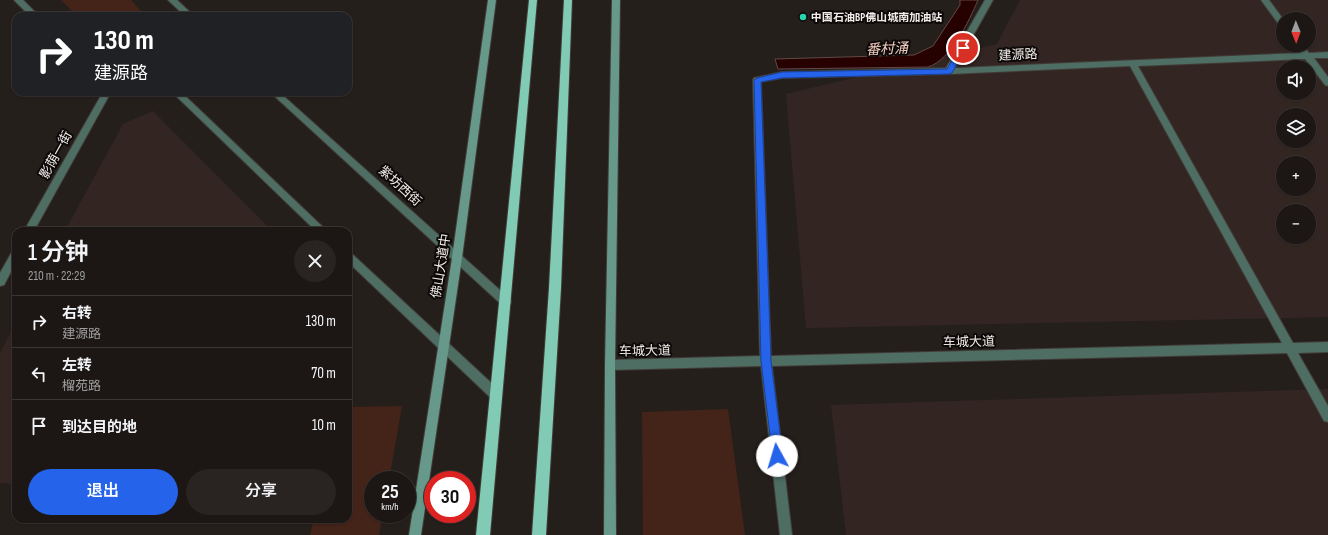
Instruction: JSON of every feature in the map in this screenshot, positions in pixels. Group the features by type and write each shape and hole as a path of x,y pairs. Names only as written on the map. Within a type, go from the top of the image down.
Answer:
{"highway":[{"path":"483,535 506,302 533,0"},
{"path":"538,535 555,288 568,0"}],"main road":[{"name":"佛山大道中","path":"415,535 457,258 492,0"},
{"path":"610,535 610,366 616,0"}],"street":[{"path":"18,0 31,12"},
{"path":"172,0 186,12"},
{"path":"949,71 989,0"},
{"path":"1265,0 1276,15"},
{"path":"1305,52 1328,83"},
{"name":"建源路","path":"786,535 766,361 757,80 782,75 949,71 1328,55"},
{"path":"1132,63 1328,417"},
{"name":"影荫一街","path":"31,227 105,96"},
{"path":"180,96 318,227"},
{"name":"紫坊西街","path":"278,96 506,302"},
{"path":"352,260 496,395"},
{"path":"0,282 12,261"},
{"name":"车城大道","path":"610,366 1328,347"}],"shaded area":[{"path":"61,0 131,0 142,12 73,12"},
{"path":"960,0 978,0 970,18 952,48 944,57 928,67 778,69 775,59 914,55 933,46 960,5"},
{"path":"1020,0 1328,0 1328,317 806,328 786,94 997,44"},
{"path":"153,111 268,227 67,227 123,124"},
{"path":"12,330 12,484 0,483 0,353"},
{"path":"1328,389 1328,535 846,535 831,405"},
{"path":"402,406 391,471 364,471 364,523 381,523 379,535 310,535 313,523 352,523 352,407"},
{"path":"728,409 745,535 643,535 642,412"}],"place":[{"name":"中国石油BP佛山城南加油站","path":"803,17"}],"route":[{"path":"777,456 766,361 757,80 782,75 949,71 963,48"}],"water label":[{"name":"番村涌","path":"887,49"}]}
